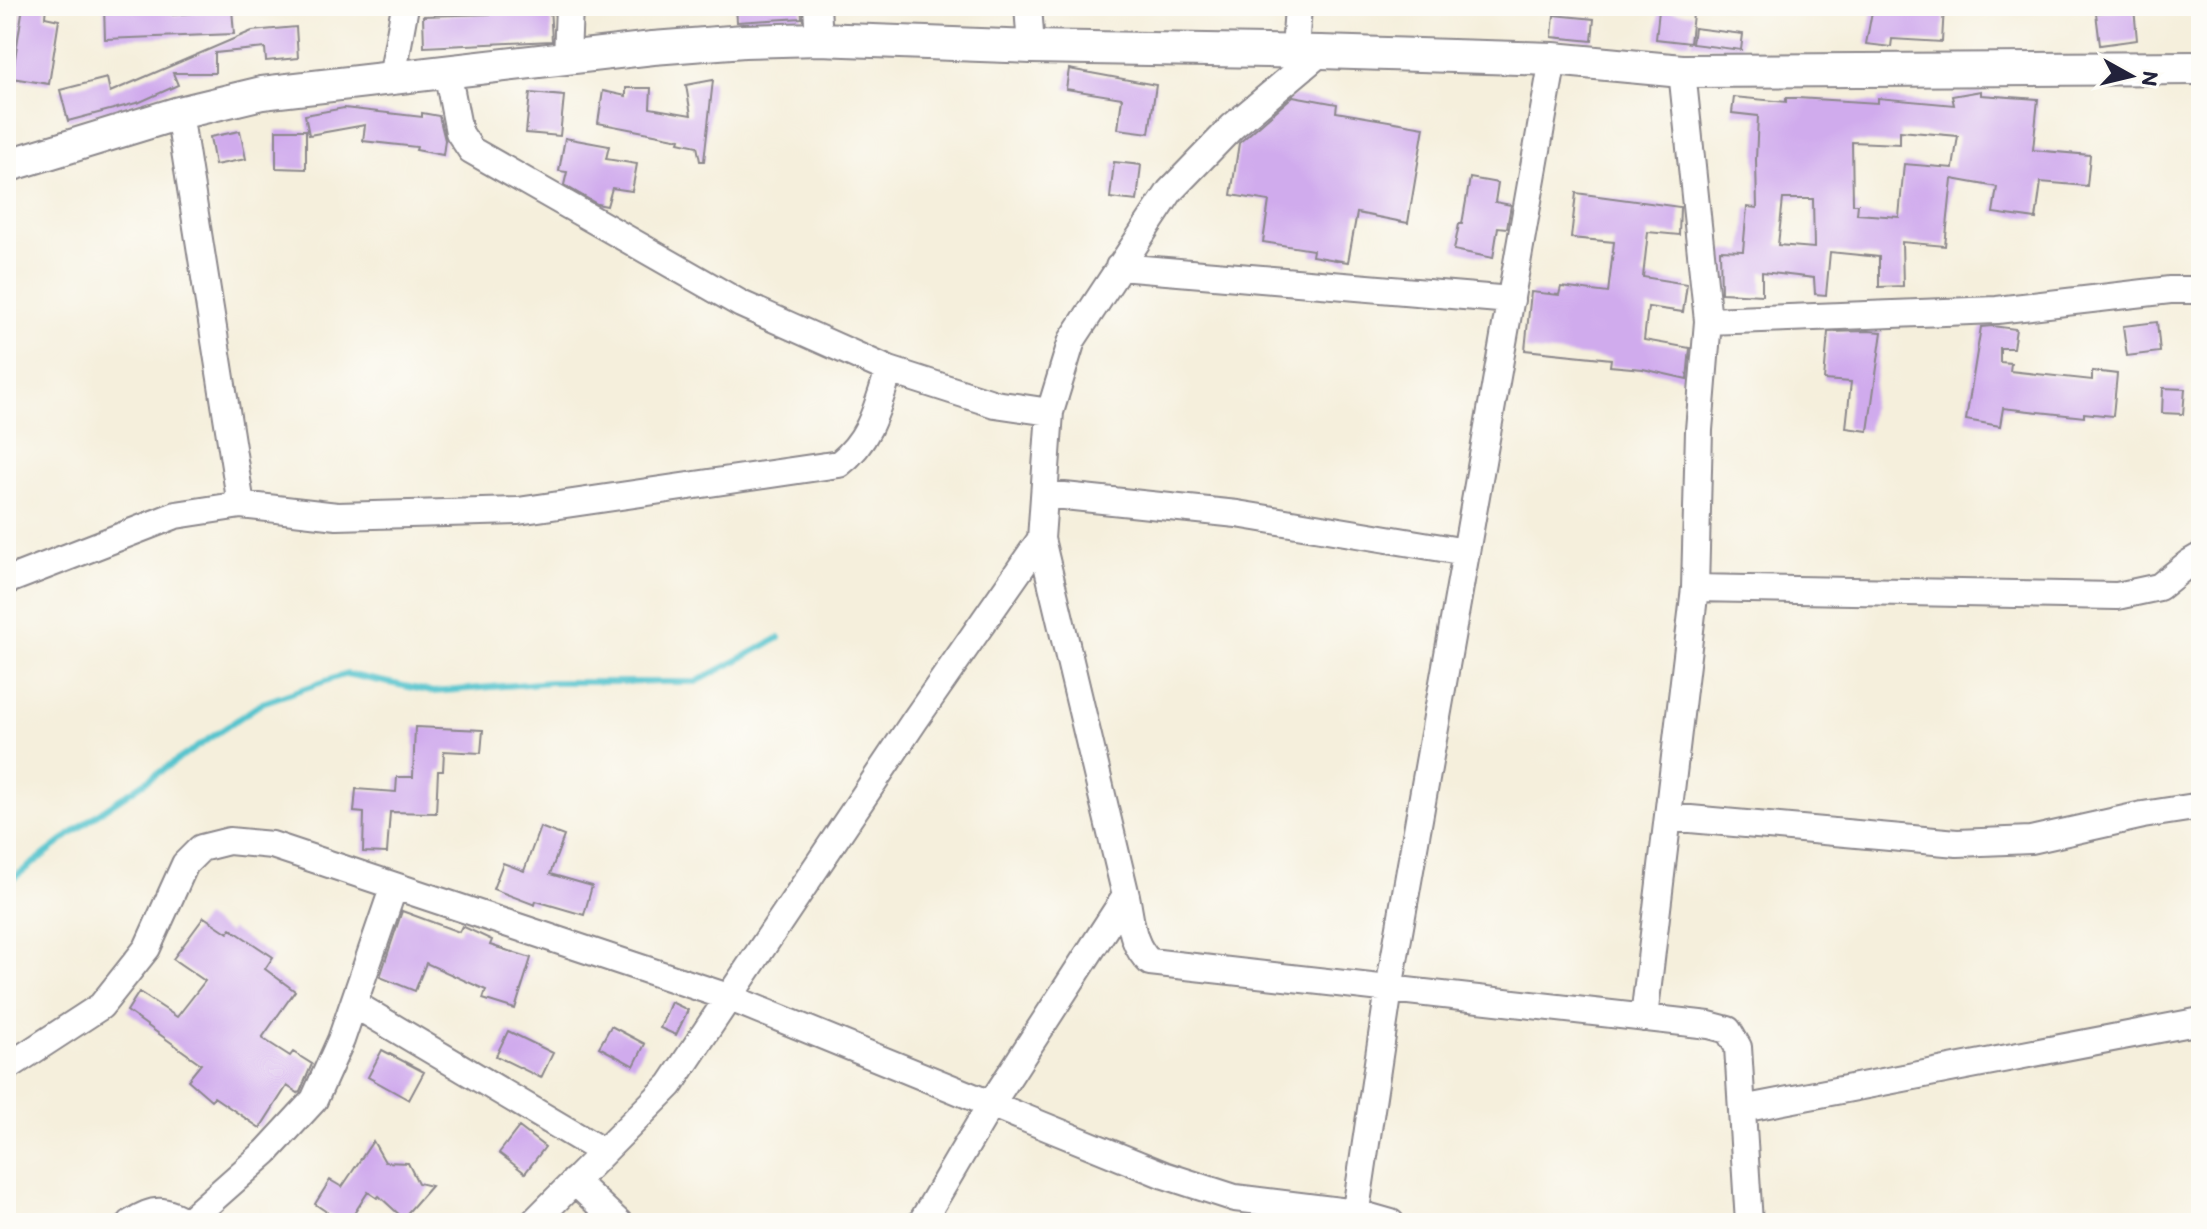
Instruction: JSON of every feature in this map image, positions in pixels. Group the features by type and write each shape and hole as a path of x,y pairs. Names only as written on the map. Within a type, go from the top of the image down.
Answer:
{"street":[{"path":"392,78 405,6"},
{"path":"567,58 569,6"},
{"path":"817,6 819,39"},
{"path":"1028,6 1031,47"},
{"path":"1298,6 1308,51"},
{"path":"6,166 179,113 262,93 668,47 819,39 1553,59 1682,71 2201,68"},
{"path":"1308,51 1170,191 1072,340 1050,412 1041,539 1135,941 1140,953 1150,962 1728,1030 1738,1047 1749,1223"},
{"path":"1355,1218 1389,989 1553,59"},
{"path":"447,71 459,132 471,150 741,304 889,370 995,404 1050,412"},
{"path":"1644,1018 1695,588 1699,430 1708,321 1682,71"},
{"path":"179,113 241,505"},
{"path":"1119,267 1511,300"},
{"path":"1708,321 1997,310 2170,290 2201,290"},
{"path":"6,581 176,515 241,505 337,516 518,511 839,464 857,450 872,423 889,370"},
{"path":"1045,494 1237,514 1466,552"},
{"path":"533,1223 670,1085 1041,539"},
{"path":"1695,588 2117,596 2159,587 2201,556"},
{"path":"1668,817 1957,843 2031,840 2143,815 2201,806"},
{"path":"6,1068 101,1006 147,948 185,864 201,848 229,841 272,845 728,997 1164,1175 1235,1198 1391,1223"},
{"path":"131,1223 156,1210 174,1214 187,1223 266,1152 314,1100 341,1040 394,886"},
{"path":"921,1223 991,1104 1126,896"},
{"path":"354,1004 603,1152"},
{"path":"1742,1109 2201,1021"},
{"path":"574,1181 619,1223"}],"building":[{"path":"23,6 46,6 45,17 59,20 49,84 12,78"},
{"path":"104,6 173,6 173,15 232,9 234,34 105,39"},
{"path":"490,6 550,6 552,41 424,47 423,16 490,14"},
{"path":"736,6 801,6 802,18 737,22"},
{"path":"1873,6 1944,6 1942,42 1892,39 1891,47 1866,44"},
{"path":"2134,8 2137,40 2100,45 2096,13"},
{"path":"1659,10 1693,14 1690,43 1656,39"},
{"path":"1554,15 1594,19 1592,41 1552,37"},
{"path":"296,27 298,58 266,61 265,48 215,53 215,73 173,73 178,85 140,102 68,121 60,90 107,78 110,92 252,31"},
{"path":"1694,28 1743,34 1741,50 1692,44"},
{"path":"1069,69 1156,85 1149,133 1118,129 1122,98 1066,89"},
{"path":"713,80 704,161 700,161 697,146 679,142 680,139 598,123 603,91 626,96 626,88 651,88 650,108 691,115 686,85"},
{"path":"1981,91 1981,95 2038,99 2033,150 2090,155 2087,186 2041,182 2036,219 1993,213 1997,187 1952,179 1945,246 1902,242 1903,286 1879,287 1879,257 1830,252 1826,295 1815,294 1814,278 1762,272 1762,295 1721,293 1720,250 1743,251 1747,207 1757,208 1758,116 1732,113 1734,97 1786,102 1786,98 1797,98 1878,103 1878,98 1954,105 1952,96","holes":["1900,131 1958,136 1953,168 1904,164 1899,217 1857,214 1858,204 1853,204 1852,142 1900,144","1783,199 1813,199 1814,248 1778,245"]},
{"path":"530,93 564,96 560,136 526,133"},
{"path":"1293,96 1337,104 1336,112 1424,127 1408,223 1357,213 1348,262 1312,256 1313,250 1263,242 1269,201 1231,195 1239,143"},
{"path":"344,108 422,117 422,113 439,116 445,140 443,155 416,150 417,147 363,141 365,125 309,135 305,115"},
{"path":"276,130 306,130 306,169 276,168"},
{"path":"240,131 246,159 215,165 210,137"},
{"path":"565,138 609,146 606,159 637,164 632,191 612,188 607,206 597,204 564,185 567,172 559,171"},
{"path":"1114,162 1141,165 1137,201 1110,198"},
{"path":"1470,178 1498,183 1495,202 1511,205 1507,228 1498,227 1493,258 1454,250"},
{"path":"1576,193 1680,207 1679,235 1648,232 1643,277 1687,284 1683,312 1648,307 1644,340 1690,348 1687,379 1643,369 1610,366 1611,359 1525,350 1531,292 1559,295 1561,287 1608,293 1614,242 1571,238"},
{"path":"2157,322 2160,352 2127,356 2123,326"},
{"path":"1981,327 2016,329 2013,348 2000,348 2000,362 2011,363 2010,371 2092,380 2092,371 2117,374 2113,416 2084,413 2084,417 2003,408 2000,426 1966,420"},
{"path":"1828,332 1882,332 1868,431 1846,428 1851,382 1824,380"},
{"path":"2163,388 2185,389 2183,414 2162,413"},
{"path":"415,727 483,730 481,753 444,751 443,771 438,771 436,813 390,812 387,853 363,852 364,813 354,812 356,789 396,792 397,777 413,777"},
{"path":"540,827 564,836 550,874 592,886 584,915 536,901 535,905 493,889 503,863 524,871"},
{"path":"402,911 459,932 462,926 492,940 490,945 531,958 515,1009 483,999 486,990 426,963 415,991 380,977"},
{"path":"204,917 228,933 231,929 273,957 265,969 295,991 262,1038 290,1056 293,1052 312,1064 300,1092 287,1086 260,1128 214,1097 211,1100 188,1080 201,1064 127,1011 139,992 177,1017 205,981 173,959"},
{"path":"671,1002 688,1010 676,1035 660,1028"},
{"path":"611,1026 645,1044 634,1066 599,1047"},
{"path":"508,1031 553,1053 541,1078 496,1056"},
{"path":"382,1050 424,1072 409,1100 368,1077"},
{"path":"519,1127 545,1147 525,1173 499,1153"},
{"path":"373,1141 385,1162 408,1163 418,1183 431,1186 403,1218 379,1196 377,1198 368,1192 348,1223 343,1223 315,1204 330,1180 342,1187"}],"waterway":[{"path":"6,884 96,815 262,703 346,674 433,692 551,682 696,682 779,638"}]}
